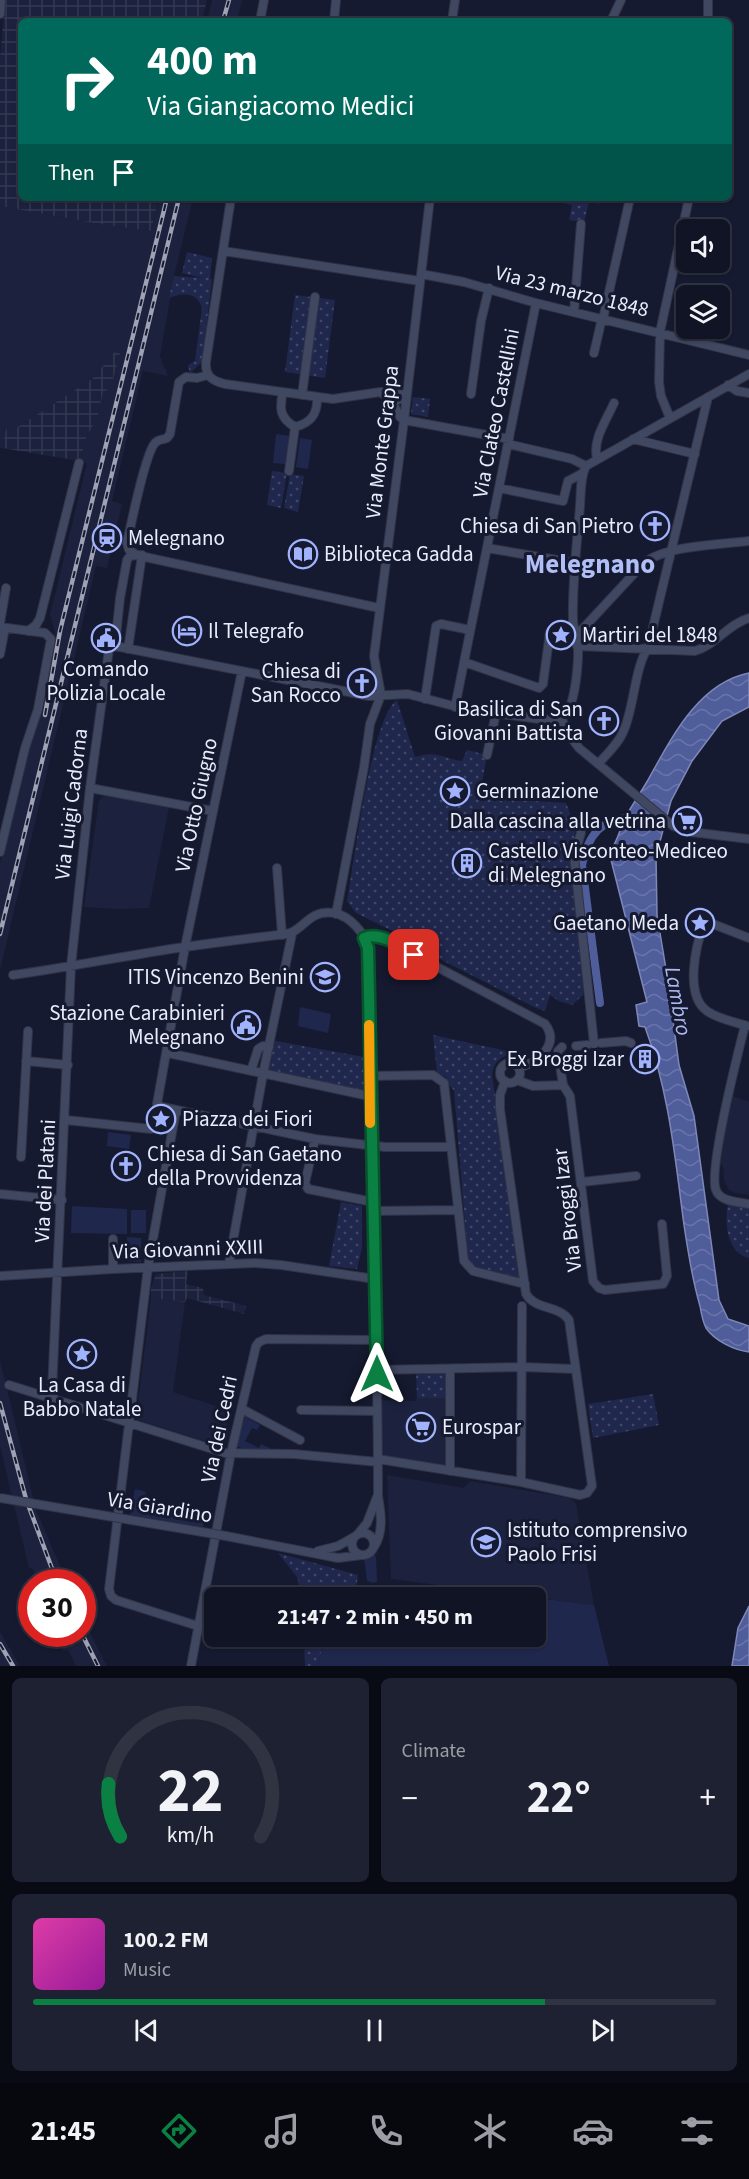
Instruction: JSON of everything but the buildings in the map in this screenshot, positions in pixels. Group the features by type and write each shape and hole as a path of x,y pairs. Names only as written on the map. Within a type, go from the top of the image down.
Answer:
{"street":[{"path":"0,14 1,0"},
{"path":"261,18 264,0"},
{"path":"334,18 336,0"},
{"path":"452,18 455,0"},
{"path":"612,18 621,0"},
{"path":"708,0 708,18"},
{"path":"208,375 206,362 231,201"},
{"name":"Via Monte Grappa","path":"381,695 374,659 379,608 430,201"},
{"path":"594,353 629,201"},
{"path":"670,418 659,382 660,332 688,201"},
{"path":"574,312 581,224"},
{"name":"Via 23 marzo 1848","path":"223,251 489,288 536,303 749,355"},
{"path":"471,394 481,321 489,288"},
{"path":"302,395 315,297"},
{"name":"Via Clateo Castellini","path":"455,706 536,303"},
{"path":"499,488 563,501 568,481 597,458 749,374"},
{"path":"379,608 133,553 127,546 139,490 153,446 158,440 168,438 170,434 182,378 208,375 223,384 339,399 380,392 406,395"},
{"path":"729,385 737,391 749,393"},
{"path":"282,392 280,406 283,417 295,428"},
{"path":"380,392 396,401 406,395"},
{"path":"295,428 304,425 312,418 316,412 317,397"},
{"path":"598,764 624,730 648,648 708,397"},
{"path":"391,399 400,417 404,420 508,442 572,459 584,469"},
{"path":"597,458 598,438 614,403"},
{"path":"289,471 295,428"},
{"path":"633,439 695,453"},
{"path":"32,631 40,618 79,463"},
{"path":"113,647 366,695 408,694 455,706 496,713 550,720 561,717 571,702 578,646 573,620 575,563 584,469"},
{"path":"577,635 644,563 656,555 749,541"},
{"path":"487,548 575,563"},
{"name":"Via Luigi Cadorna","path":"71,966 90,788 109,651 113,647 128,559 133,554 142,555"},
{"path":"128,649 142,555"},
{"path":"0,654 6,588"},
{"path":"578,646 698,650 709,645 736,623 749,618"},
{"path":"425,699 436,626 441,624 470,630"},
{"path":"0,852 40,697 51,641 48,635 2,626"},
{"path":"464,662 539,688 543,684 550,632"},
{"name":"Via Otto Giugno","path":"176,1110 157,1104 168,1053 185,947 242,671"},
{"path":"336,914 370,724 381,695"},
{"path":"487,755 496,713"},
{"path":"561,717 570,738 673,826 690,832 749,839"},
{"path":"90,788 213,811"},
{"path":"580,828 581,833 574,855 594,1044"},
{"path":"277,868 282,935"},
{"path":"13,975 185,947 292,934 310,918 319,914 336,914 352,923 366,941 380,1533 374,1547 362,1555 356,1553 352,1547 355,1536 367,1522 378,1496"},
{"path":"749,938 713,924 704,923 694,963 698,999 708,1012 747,1026 716,1156 714,1179 718,1194 728,1200 749,1204"},
{"path":"229,1263 263,1074 292,934"},
{"path":"366,941 371,935 386,940 543,1022 550,1033 549,1047 536,1060 519,1068"},
{"name":"Via dei Platani","path":"54,1398 52,1391 66,1120 71,966"},
{"path":"21,1157 28,1031"},
{"path":"576,1046 626,1041 631,1043"},
{"path":"251,1071 256,1051 261,1047 269,1047"},
{"name":"Via Broggi Izar","path":"562,1047 558,1051 563,1085 570,1098 593,1281 599,1288 605,1290 663,1284 667,1275 662,1224"},
{"path":"168,1053 369,1096"},
{"path":"26,1061 68,1065"},
{"path":"504,1064 514,1064 519,1068 520,1074 517,1080 511,1083 505,1081 500,1073 504,1064"},
{"path":"369,1076 433,1075 440,1078 445,1087 464,1261 468,1268 474,1271 525,1284"},
{"path":"517,1080 533,1086 563,1085"},
{"path":"9,1385 231,1453 294,1454 378,1461 521,1482 580,1496 589,1492 592,1482 568,1319 560,1311 533,1302 526,1294 499,1105 500,1092 505,1081"},
{"path":"198,1626 116,1600 111,1596 109,1585 148,1267 176,1110 315,1139 385,1147 451,1147"},
{"path":"66,1120 150,1129"},
{"path":"315,1139 306,1187 311,1191 373,1202"},
{"path":"582,1182 636,1176"},
{"path":"0,1194 62,1200"},
{"path":"373,1211 457,1210"},
{"path":"113,1239 113,1269"},
{"name":"Via Giovanni XXIII","path":"0,1276 229,1263 277,1264 375,1278"},
{"path":"521,1482 522,1306"},
{"name":"Via dei Cedri","path":"191,1666 231,1453 255,1348 259,1342 266,1339 377,1340"},
{"path":"377,1370 522,1367 575,1369"},
{"path":"450,1369 450,1471"},
{"path":"242,1409 300,1440"},
{"path":"301,1410 377,1411"},
{"name":"Via Giardino","path":"0,1498 314,1551 341,1558 362,1555"},
{"path":"355,1536 362,1533 369,1535 374,1547"},
{"name":"Via Giardino","path":"314,1551 338,1546 355,1536"}],"shaded area":[{"path":"5,0 207,0 203,18 18,18 18,201 158,201 151,231 0,206 0,58"},
{"path":"212,0 242,0 238,18 208,18"},
{"path":"159,201 192,201 174,276 160,356 168,376 143,371 112,501 122,504 107,568 96,566 0,970 0,864 30,740 36,731 46,690 56,637 50,615 87,463 80,461 86,438 97,419 103,393 122,344 92,379 13,430 6,429 2,448 0,448 0,206 151,231"},
{"path":"563,201 600,201 599,204 589,202 584,222 569,220 572,205 563,203"},
{"path":"187,252 212,258 210,279 212,279 202,362 190,373 188,365 195,361 202,308 193,296 184,294 169,298 174,276 203,278 182,273"},
{"path":"295,295 335,300 325,378 285,372"},
{"path":"123,342 111,387 103,393 97,419 86,438 80,461 2,448 6,429 13,430 92,379"},
{"path":"413,397 430,399 428,417 411,414"},
{"path":"276,434 290,436 285,464 273,463"},
{"path":"300,438 312,440 308,469 296,467"},
{"path":"272,471 287,473 281,508 267,505"},
{"path":"290,474 304,476 298,512 284,508"},
{"path":"397,700 415,757 434,754 462,761 467,750 487,755 481,788 502,791 502,797 518,800 566,803 576,828 570,859 583,982 583,995 572,1005 550,995 545,1011 536,1008 436,957 425,947 356,913 347,901 372,762 379,734 388,712"},
{"path":"105,795 169,807 149,908 84,907 99,800"},
{"path":"300,1007 331,1014 328,1033 298,1026"},
{"path":"433,1035 511,1052 511,1055 498,1061 492,1074 519,1279 473,1267 468,1260 454,1090 447,1083 446,1077 437,1073"},
{"path":"270,1040 364,1057 365,1095 263,1074"},
{"path":"733,1096 749,1102 749,1195 735,1193 728,1189 721,1165 722,1143"},
{"path":"108,1132 131,1135 129,1149 107,1146"},
{"path":"341,1202 362,1206 362,1248 357,1269 329,1266"},
{"path":"728,1203 749,1207 749,1258 742,1255 732,1244 726,1219"},
{"path":"72,1206 127,1209 127,1234 71,1233"},
{"path":"131,1210 146,1210 146,1233 131,1233"},
{"path":"127,1237 141,1238 141,1262 127,1261"},
{"path":"188,1271 186,1284 203,1288 204,1295 246,1306 244,1314 187,1298 185,1302 151,1298 151,1288 156,1274"},
{"path":"151,1298 185,1302 173,1392 231,1411 221,1446 136,1419"},
{"path":"0,1360 36,1510 61,1569 29,1568 0,1446"},
{"path":"416,1372 445,1372 445,1398 417,1398"},
{"path":"653,1394 659,1425 593,1438 588,1404"},
{"path":"417,1398 448,1398 448,1469 379,1458 379,1400 416,1401"},
{"path":"245,1417 260,1425 257,1430 252,1428 245,1441 259,1448 261,1444 270,1448 269,1451 236,1446"},
{"name":"Istituto comprensivo Paolo Frisi","path":"387,1475 464,1488 470,1481 570,1498 576,1504 594,1605 546,1599 546,1587 453,1587 391,1579"},
{"path":"135,1489 146,1492 144,1506 205,1518 203,1527 130,1515"},
{"path":"374,1552 377,1581 374,1583 367,1581 364,1558"},
{"path":"278,1553 358,1575 356,1587 300,1587 297,1577"},
{"path":"546,1599 594,1605 609,1666 318,1666 322,1647 546,1647"},
{"path":"0,1632 20,1666 0,1666"},
{"path":"96,1645 107,1666 76,1666 68,1650 63,1651 61,1647 96,1647"},
{"path":"304,1647 322,1647 318,1666 305,1666"}],"water":[{"path":"749,673 749,707 722,721 692,761 671,801 656,856 657,915 679,1065 694,1116 719,1300 728,1319 749,1326 749,1352 720,1341 710,1333 703,1320 689,1255 666,1100 645,1027 639,1026 636,1005 647,1002 609,852 615,844 626,816 666,747 688,715 715,688"},
{"path":"749,1606 749,1666 732,1666 738,1628"}],"waterway":[{"path":"600,1003 582,865 588,845 598,830 613,821 634,817"}],"railway":[{"path":"224,18 229,0"},
{"path":"45,715 60,631 166,201"},
{"path":"0,934 178,201"},
{"path":"0,1403 26,1499 52,1569"},
{"path":"0,1644 13,1666"},
{"path":"88,1647 98,1666"}],"slow traffic":[{"path":"369,1025 370,1123"}],"place":[{"name":"Chiesa di San Pietro","path":"655,526"},
{"name":"Melegnano","path":"107,538"},
{"name":"Biblioteca Gadda","path":"303,554"},
{"name":"Il Telegrafo","path":"187,631"},
{"name":"Martiri del 1848","path":"561,635"},
{"name":"Comando Polizia Locale","path":"106,638"},
{"name":"Chiesa di San Rocco","path":"362,683"},
{"name":"Basilica di San Giovanni Battista","path":"604,721"},
{"name":"Germinazione","path":"455,791"},
{"name":"Dalla cascina alla vetrina","path":"687,821"},
{"name":"Castello Visconteo-Mediceo di Melegnano","path":"467,863"},
{"name":"Gaetano Meda","path":"700,923"},
{"name":"ITIS Vincenzo Benini","path":"325,977"},
{"name":"Stazione Carabinieri Melegnano","path":"246,1025"},
{"name":"Ex Broggi Izar","path":"645,1059"},
{"name":"Piazza dei Fiori","path":"161,1119"},
{"name":"Chiesa di San Gaetano della Provvidenza","path":"126,1166"},
{"name":"La Casa di Babbo Natale","path":"82,1354"},
{"name":"Eurospar","path":"421,1427"},
{"name":"Istituto comprensivo Paolo Frisi","path":"486,1542"}],"district":[{"name":"Melegnano","path":"590,564"}],"route":[{"path":"377,1374 369,1096 368,948 364,938 371,935 381,938 414,955"}],"water label":[{"name":"Lambro","path":"678,1001"}]}
